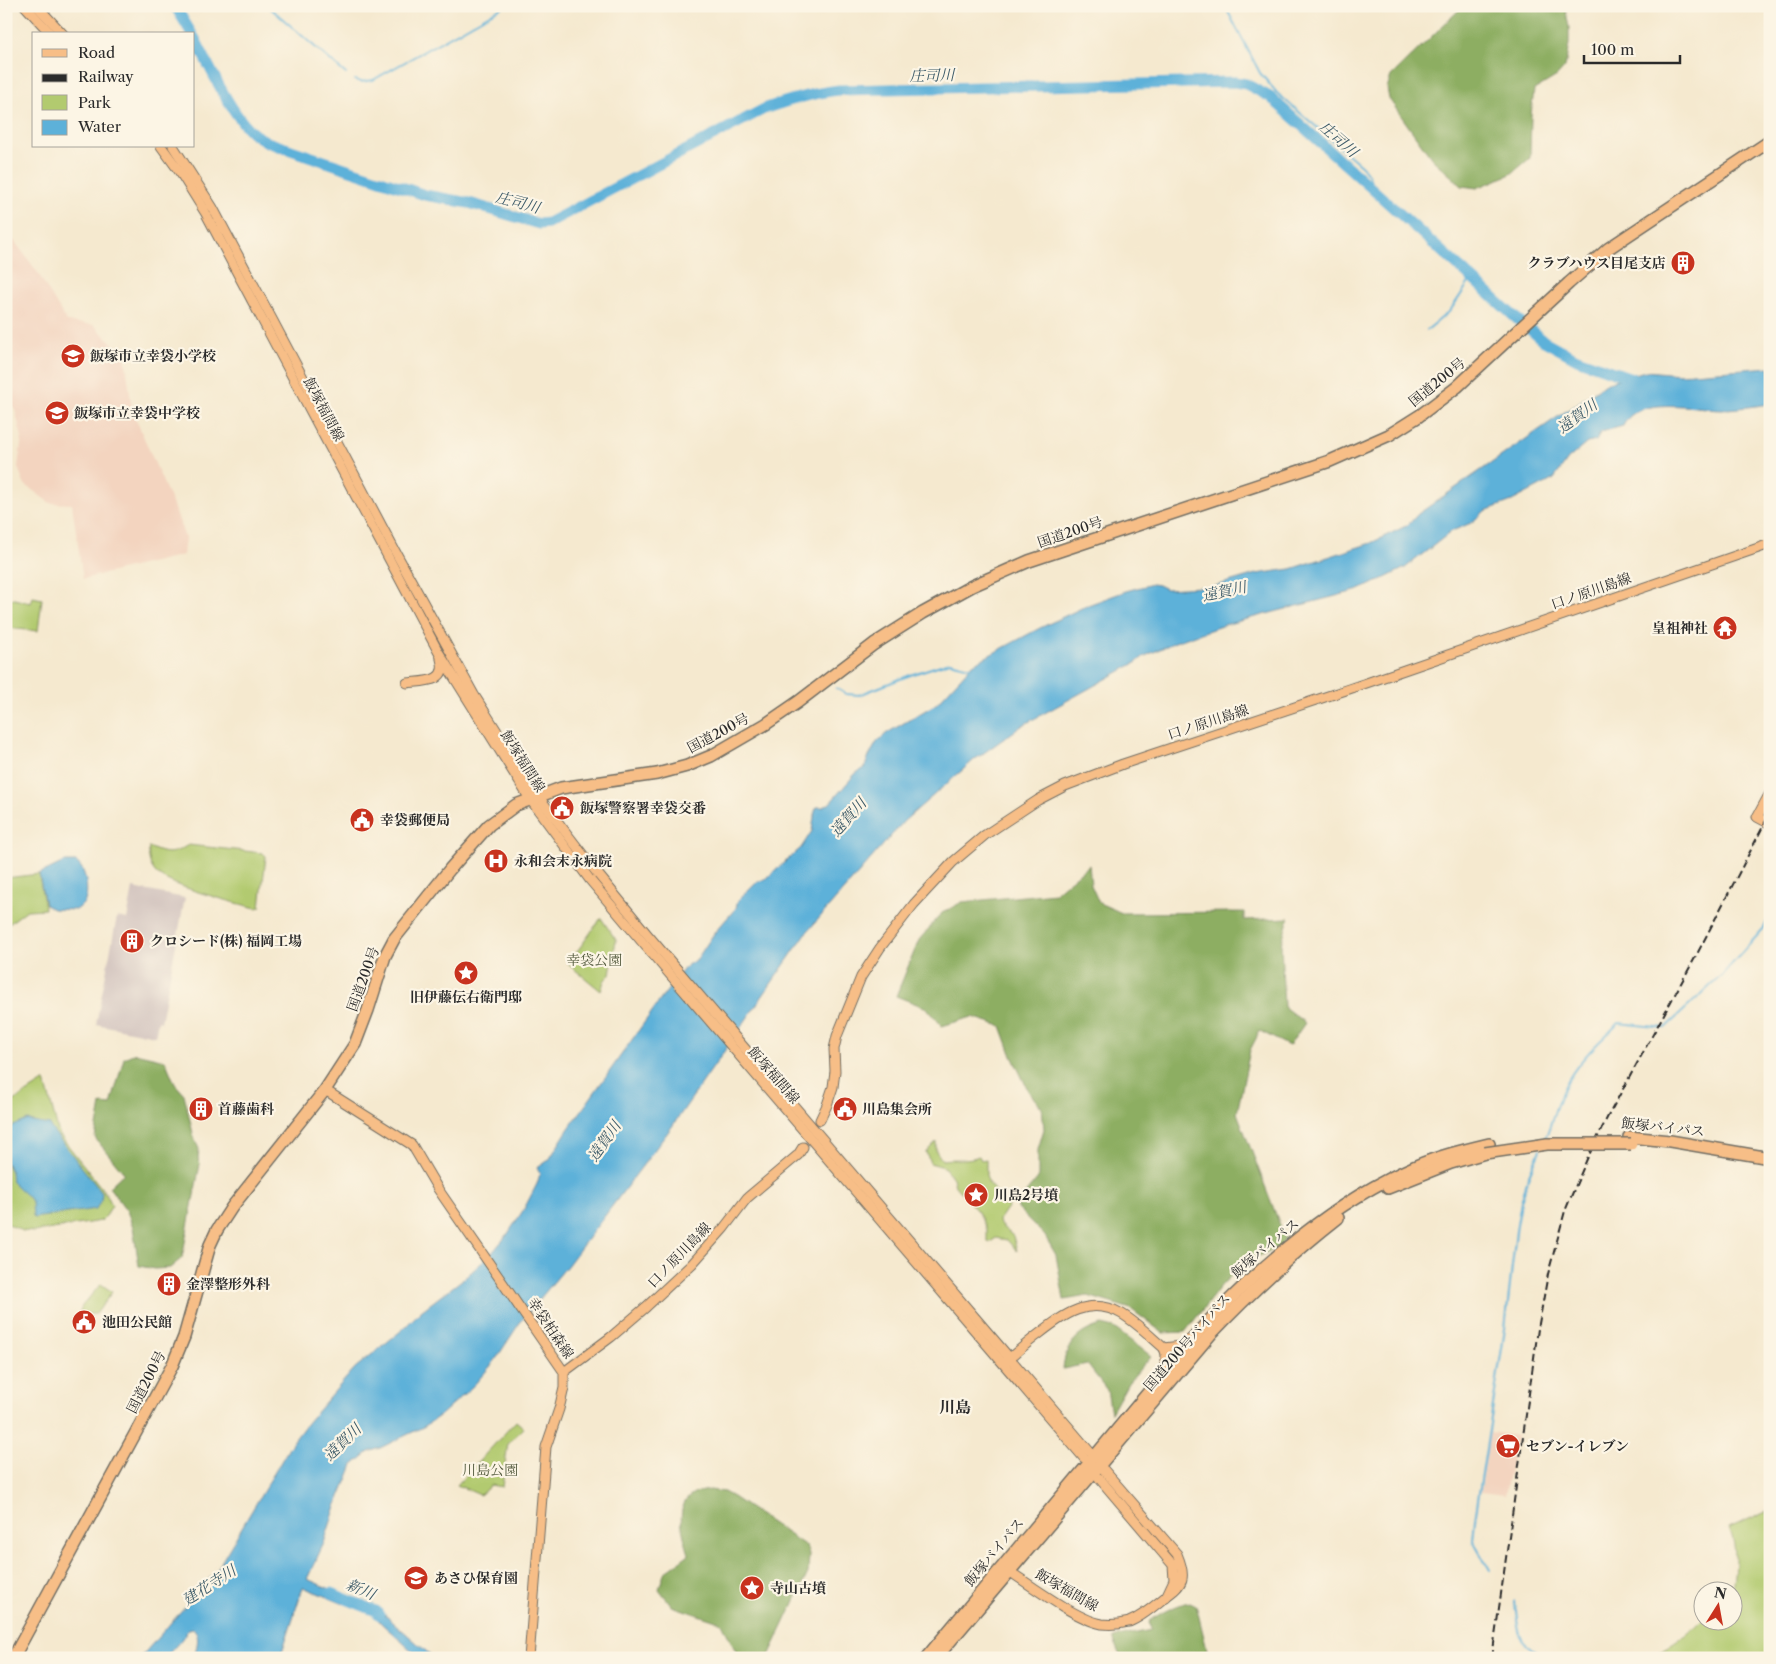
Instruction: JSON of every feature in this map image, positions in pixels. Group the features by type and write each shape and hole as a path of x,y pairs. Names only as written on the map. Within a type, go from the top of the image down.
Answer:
{"highway":[{"name":"国道200号","path":"13,1658 172,1366 184,1337 207,1253 217,1230 232,1207 325,1090 355,1044 385,956 394,939 450,869 489,825 506,811 561,788 657,774 687,766 711,756 758,729 798,702 874,644 923,613 972,586 1029,561 1330,461 1389,435 1419,416 1458,387 1609,248 1770,141"},
{"name":"国道200号バイパス","path":"936,1658 1211,1334 1247,1296 1291,1255 1339,1217 1392,1186 1487,1149 1630,1140 1680,1150 1747,1157 1770,1165"},
{"name":"飯塚バイパス","path":"926,1658 1203,1327 1238,1290 1288,1245 1364,1192 1417,1166 1447,1155 1487,1149"},
{"path":"1747,1157 1770,1158"}],"main road":[{"path":"25,6 49,32"},
{"path":"37,6 61,32"},
{"name":"飯塚福間線","path":"162,148 205,212 439,652 534,798 590,880 643,943 795,1115 1009,1358 1087,1455 1002,1365 795,1115 647,934 534,798 448,649 213,208 174,148"},
{"name":"口ノ原川島線","path":"820,1120 832,1087 835,1071 834,1050 837,1036 861,977 880,948 914,904 953,862 985,835 1038,800 1065,786 1123,764 1349,689 1770,544"},
{"path":"407,683 437,678 443,664 439,652"},
{"path":"1770,793 1757,817 1770,824"},
{"name":"幸袋柏森線","path":"325,1090 412,1145 441,1194 562,1370 564,1388 546,1447 529,1658"},
{"name":"口ノ原川島線","path":"562,1370 611,1337 646,1307 692,1264 724,1228 747,1198 798,1155 803,1147"},
{"path":"1164,1348 1173,1348 1186,1342 1218,1306 1224,1305"},
{"path":"1002,1365 1062,1316 1073,1310 1097,1306 1110,1309 1122,1314 1164,1348 1166,1354 1164,1368 1143,1394 1131,1414"},
{"name":"飯塚福間線","path":"1009,1571 1074,1612 1092,1621 1104,1624 1118,1624 1130,1621 1142,1615 1176,1591 1183,1574 1177,1554 1102,1474"}],"shaded area":[{"path":"6,230 36,270 67,322 94,325 125,356 132,410 177,515 185,538 183,555 83,579 72,504 50,503 24,484 18,467 22,437 15,410 6,397"},
{"path":"133,888 185,898 161,1022 158,1021 155,1036 96,1024 117,917 127,919"},
{"path":"1490,1432 1516,1436 1505,1495 1481,1492"}],"green space":[{"path":"1463,6 1565,6 1569,28 1569,44 1565,67 1557,76 1534,90 1531,115 1530,158 1511,174 1477,188 1462,186 1432,159 1389,99 1387,88 1391,76"},
{"path":"6,597 31,603 33,597 42,599 38,631 6,628"},
{"path":"188,845 263,853 266,856 260,907 256,908 203,894 174,883 156,873 150,861 149,847 169,853 178,851"},
{"path":"1089,865 1091,885 1099,903 1122,913 1244,912 1244,920 1289,918 1281,944 1284,1007 1305,1023 1289,1046 1260,1031 1250,1050 1237,1113 1285,1238 1281,1246 1243,1263 1221,1286 1185,1332 1163,1333 1131,1309 1088,1296 1064,1300 1056,1255 1045,1236 1018,1209 1018,1202 1038,1178 1038,1149 1044,1129 1042,1108 1029,1092 1012,1056 1001,1026 972,1017 942,1026 927,1008 896,996 919,940 942,913 962,902 1055,893"},
{"path":"39,874 45,909 27,910 6,926 6,878"},
{"name":"幸袋公園","path":"601,918 616,940 610,974 604,981 601,991 568,964"},
{"path":"135,1053 165,1060 175,1084 184,1094 194,1138 199,1149 198,1158 200,1164 182,1258 170,1268 155,1269 139,1266 133,1227 127,1211 109,1187 124,1173 95,1138 101,1104 111,1105 124,1058"},
{"path":"45,1081 59,1134 107,1195 112,1205 101,1221 34,1232 23,1231 6,1223 6,1106"},
{"path":"936,1142 936,1151 942,1160 979,1156 981,1160 986,1159 986,1175 989,1184 1008,1207 999,1220 1000,1225 1013,1236 1017,1251 1007,1240 996,1238 989,1243 987,1241 987,1230 978,1212 955,1186 953,1178 944,1167 930,1163 926,1152"},
{"path":"101,1284 112,1292 96,1314 79,1314 82,1306"},
{"path":"1102,1325 1114,1328 1151,1356 1128,1383 1111,1413 1107,1390 1087,1364 1063,1369 1067,1352 1075,1340 1086,1331"},
{"name":"川島公園","path":"516,1421 524,1428 508,1443 502,1487 491,1485 480,1495 457,1485"},
{"path":"710,1490 724,1492 733,1497 806,1546 809,1554 808,1573 768,1658 744,1658 737,1654 722,1623 672,1606 659,1589 664,1573 689,1554 683,1533 682,1513 684,1505 689,1498 697,1493"},
{"path":"1767,1511 1770,1513 1770,1658 1607,1658 1608,1655 1640,1657 1649,1655 1674,1643 1694,1626 1694,1632 1744,1632 1744,1582 1733,1582 1735,1551 1729,1528"},
{"path":"1190,1602 1196,1605 1209,1658 1122,1658 1113,1638 1151,1630 1149,1622 1153,1619 1168,1610"}],"water":[{"path":"1770,367 1770,404 1727,409 1654,406 1641,410 1630,416 1623,426 1601,432 1596,441 1587,443 1568,459 1554,479 1512,501 1485,511 1471,523 1452,531 1405,568 1359,590 1224,625 1175,642 1143,657 1023,725 974,760 904,821 807,932 671,1128 567,1266 519,1324 494,1362 474,1385 442,1414 425,1426 369,1452 353,1465 335,1509 324,1543 307,1579 347,1596 344,1604 303,1587 280,1658 194,1658 198,1639 194,1629 188,1630 165,1658 140,1658 216,1571 292,1443 307,1423 355,1368 402,1330 421,1311 467,1276 491,1254 507,1235 537,1184 540,1174 537,1168 549,1160 567,1131 661,999 686,966 697,959 715,932 736,908 738,900 755,883 767,878 801,848 812,831 817,807 824,807 830,803 855,774 865,767 877,742 887,733 936,704 973,664 1088,605 1126,591 1152,584 1166,589 1208,588 1256,574 1291,569 1371,543 1408,525 1418,514 1608,382 1645,371 1680,374"},
{"path":"64,862 76,862 82,869 86,880 87,892 85,901 76,910 53,909 45,905 39,874"},
{"path":"28,1120 50,1125 102,1193 101,1200 96,1209 33,1218 32,1203 12,1182 11,1172 6,1162 6,1129"},
{"path":"371,1605 377,1608 434,1658 420,1658 379,1621 381,1618 368,1610"}],"waterway":[{"name":"庄司川","path":"175,6 191,32"},
{"path":"268,6 346,74"},
{"path":"355,80 361,82 373,80 504,6"},
{"path":"1225,6 1260,73 1277,93 1362,166 1368,174 1374,189"},
{"name":"庄司川","path":"195,39 237,115 254,134 267,142 425,195 469,203 539,224 548,223 764,109 820,93 839,90 1235,82 1246,84 1270,97 1517,319 1544,341 1577,359 1640,381"},
{"path":"1427,330 1450,311 1472,278"},
{"path":"836,688 846,694 859,695 950,662 970,667"},
{"path":"1545,1139 1564,1088 1581,1061 1596,1045 1619,1023 1665,1028 1722,975 1764,928 1770,916"},
{"path":"1490,1571 1473,1541 1475,1519 1505,1329 1521,1202 1529,1175 1540,1150"},
{"name":"新川","path":"331,1593 376,1611 380,1615"},
{"path":"1515,1601 1518,1627 1523,1641 1532,1649 1551,1658"}],"railway":[{"path":"1492,1658 1538,1329 1548,1274 1565,1211 1607,1118 1696,956 1770,813"}],"place":[{"name":"クラブハウス目尾支店","path":"1683,263"},
{"name":"飯塚市立幸袋小学校","path":"73,356"},
{"name":"飯塚市立幸袋中学校","path":"57,413"},
{"name":"皇祖神社","path":"1725,628"},
{"name":"飯塚警察署幸袋交番","path":"562,808"},
{"name":"幸袋郵便局","path":"362,820"},
{"name":"永和会末永病院","path":"496,861"},
{"name":"クロシード(株) 福岡工場","path":"132,941"},
{"name":"旧伊藤伝右衛門邸","path":"466,973"},
{"name":"首藤歯科","path":"201,1109"},
{"name":"川島集会所","path":"845,1109"},
{"name":"川島2号墳","path":"976,1195"},
{"name":"金澤整形外科","path":"169,1284"},
{"name":"池田公民館","path":"84,1322"},
{"name":"セブン-イレブン","path":"1508,1446"},
{"name":"あさひ保育園","path":"416,1578"},
{"name":"寺山古墳","path":"752,1588"}],"district":[{"name":"川島","path":"955,1407"}],"water label":[{"name":"遠賀川","path":"1577,416"},
{"name":"遠賀川","path":"1224,591"},
{"name":"遠賀川","path":"848,817"},
{"name":"遠賀川","path":"604,1141"},
{"name":"遠賀川","path":"342,1442"},
{"name":"建花寺川","path":"209,1585"}]}
